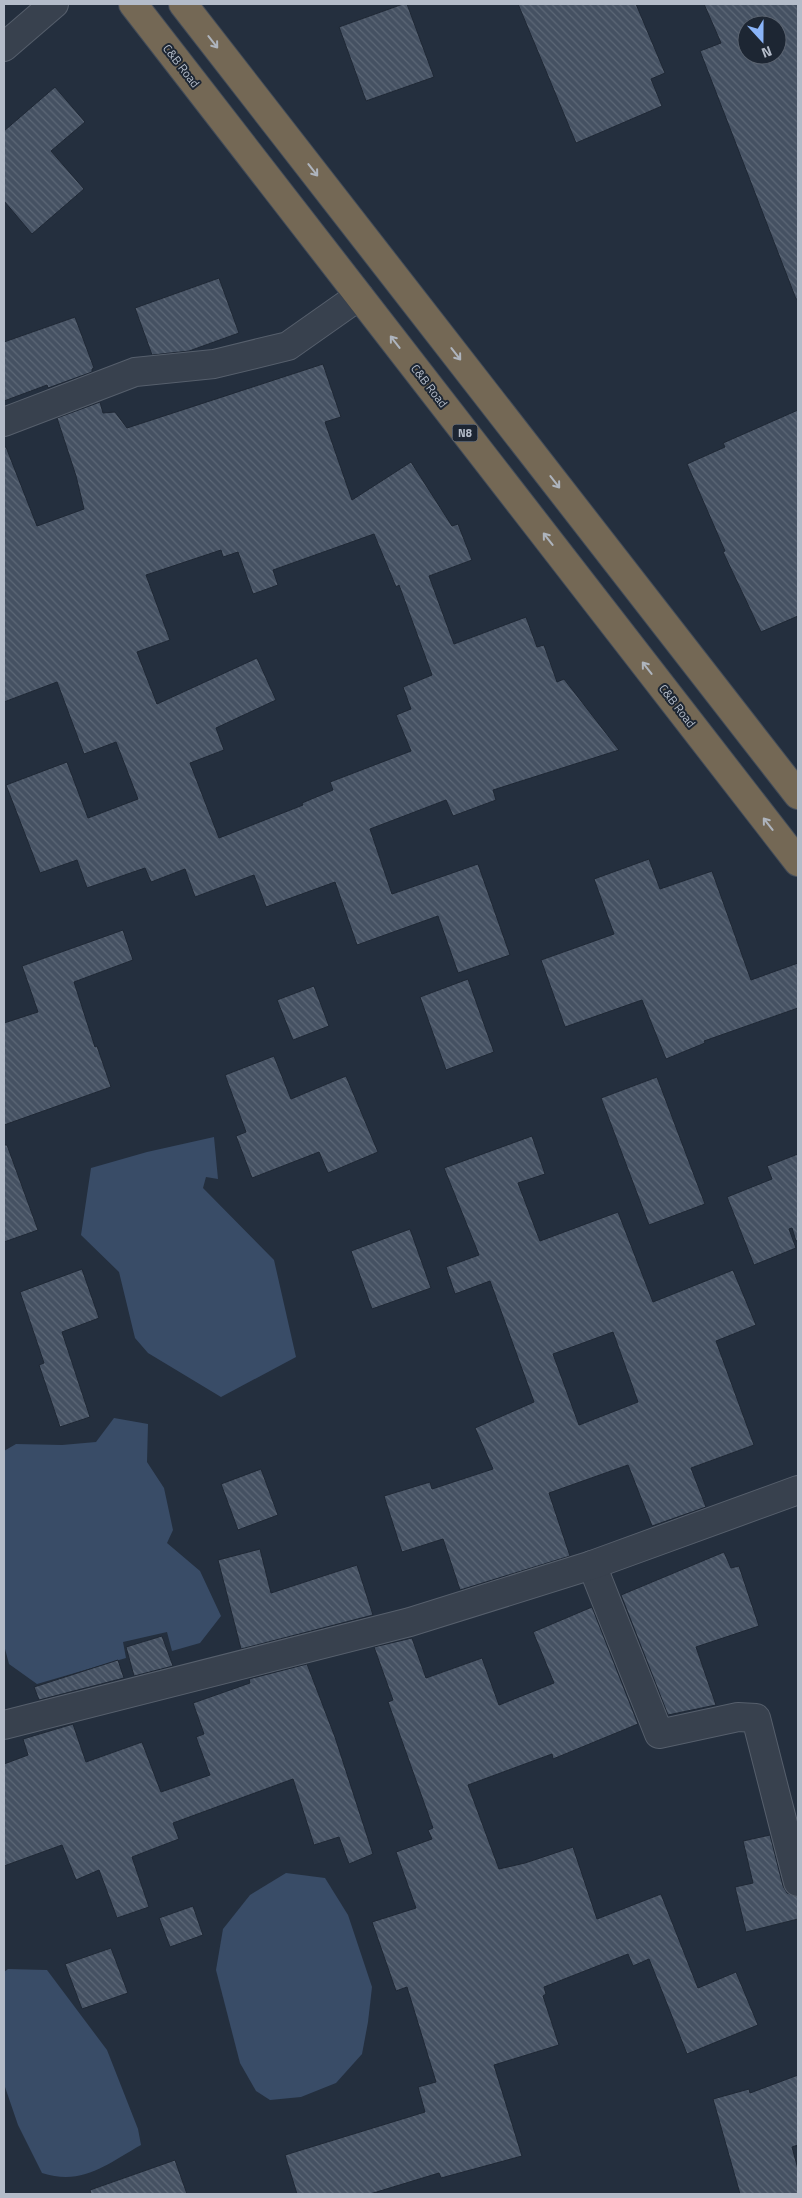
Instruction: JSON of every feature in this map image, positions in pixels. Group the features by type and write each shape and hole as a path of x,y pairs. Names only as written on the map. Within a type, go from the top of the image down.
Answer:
{"highway":[{"name":"C&B Road","path":"133,4 798,862"},
{"path":"183,4 798,795"}],"street":[{"path":"4,48 54,4"},
{"path":"4,422 135,372 214,364 288,346 359,296"},
{"path":"4,1725 410,1622 592,1565 798,1490"},
{"path":"592,1565 660,1734 738,1717 756,1718 798,1882"}],"water":[{"path":"214,1137 218,1179 206,1177 203,1188 274,1260 296,1357 221,1397 148,1353 135,1338 119,1272 81,1235 91,1168 147,1152"},
{"path":"114,1418 148,1424 147,1462 164,1488 173,1530 167,1543 200,1571 221,1616 200,1643 172,1651 167,1632 123,1642 126,1658 37,1684 9,1664 4,1645 4,1451 16,1444 62,1445 96,1442"},
{"path":"286,1873 325,1878 348,1915 372,1987 362,2054 336,2083 301,2097 270,2100 256,2091 240,2063 216,1970 223,1929 250,1895"},
{"path":"8,1969 47,1970 107,2050 138,2129 141,2145 106,2166 82,2175 70,2177 42,2173 18,2125 4,2084 4,1972"}],"building":[{"path":"407,4 434,77 366,101 339,27"},
{"path":"518,4 636,4 665,73 651,79 662,106 576,143"},
{"path":"704,4 798,4 798,299 796,299 700,51 721,43"},
{"path":"55,87 85,122 51,151 84,189 32,234 4,201 4,131"},
{"path":"219,278 239,333 189,351 152,355 135,308"},
{"path":"75,317 94,368 92,372 48,388 47,385 4,401 4,342"},
{"path":"323,364 341,417 325,422 352,500 411,462 452,526 458,524 472,560 429,576 454,644 526,617 537,647 544,645 557,682 564,679 619,750 493,790 496,800 453,816 446,800 370,829 392,894 478,864 510,955 458,973 438,916 357,945 335,882 266,907 254,875 195,897 185,869 151,882 145,868 87,888 77,860 40,873 6,785 67,762 88,818 138,799 116,742 84,754 57,682 4,702 4,447 6,447 37,526 84,509 76,476 57,418 100,402 103,413 115,412 127,428","holes":["374,534 396,587 399,585 432,675 403,687 411,709 396,715 411,751 330,782 333,790 302,803 303,805 219,838 190,763 224,750 216,728 276,700 257,658 157,704 137,652 170,640 146,575 221,550 223,557 238,552 253,594 278,585 273,570"]},
{"path":"798,410 798,616 761,632 723,552 725,551 687,464 725,447 723,443"},
{"path":"649,859 660,889 712,871 751,980 798,963 798,1008 704,1041 705,1043 666,1059 642,1000 565,1027 541,960 614,934 594,879"},
{"path":"123,930 133,960 74,982 95,1047 97,1046 111,1087 4,1125 4,1023 38,1012 22,966"},
{"path":"468,979 494,1052 446,1070 420,997"},
{"path":"314,986 329,1026 293,1040 277,1000"},
{"path":"274,1056 291,1099 346,1076 378,1152 328,1173 319,1152 252,1178 236,1136 246,1132 225,1075"},
{"path":"657,1077 705,1204 649,1225 601,1098"},
{"path":"532,1136 545,1174 518,1183 540,1241 618,1212 653,1302 733,1270 756,1325 716,1341 754,1445 691,1468 706,1507 652,1526 628,1465 549,1493 570,1556 460,1590 443,1539 402,1552 384,1496 430,1482 432,1489 493,1469 475,1428 534,1402 490,1281 455,1294 446,1267 479,1255 444,1168","holes":["613,1332 638,1402 579,1425 553,1354"]},
{"path":"4,1145 7,1145 38,1230 4,1242"},
{"path":"798,1154 798,1240 796,1241 792,1228 789,1229 796,1248 754,1265 727,1197 772,1179 767,1166"},
{"path":"410,1229 431,1288 372,1309 351,1251"},
{"path":"82,1269 99,1318 62,1332 90,1417 60,1427 39,1365 44,1363 20,1292"},
{"path":"261,1469 278,1515 238,1530 221,1484"},
{"path":"260,1549 271,1593 357,1565 373,1615 241,1649 218,1560"},
{"path":"724,1552 731,1568 739,1566 759,1626 696,1647 716,1705 668,1715 621,1595"},
{"path":"592,1607 638,1724 553,1759 552,1754 468,1785 499,1869 525,1863 573,1847 597,1919 661,1894 698,1988 736,1972 758,2025 687,2054 649,1959 633,1966 628,1954 544,1987 546,1994 543,1996 559,2045 494,2065 522,2156 441,2178 439,2173 370,2194 297,2194 285,2155 425,2112 418,2087 436,2082 407,1987 396,1991 372,1922 416,1908 396,1852 432,1839 428,1830 433,1828 388,1702 393,1700 374,1647 412,1638 426,1678 482,1658 499,1705 554,1683 533,1632"},
{"path":"162,1636 173,1666 134,1676 126,1647"},
{"path":"118,1660 124,1678 39,1700 34,1687"},
{"path":"307,1664 335,1737 373,1854 349,1864 339,1837 314,1845 293,1779 173,1823 179,1839 132,1857 149,1907 117,1918 99,1870 76,1880 62,1845 4,1866 4,1764 28,1755 23,1739 73,1724 86,1762 142,1742 161,1792 210,1775 196,1737 204,1734 193,1703 250,1683 249,1679"},
{"path":"770,1835 783,1886 787,1893 798,1897 798,1919 746,1932 735,1887 753,1883 743,1841"},
{"path":"193,1906 203,1935 170,1947 159,1918"},
{"path":"111,1948 128,1993 82,2009 65,1964"},
{"path":"798,2075 798,2145 792,2147 798,2169 798,2194 740,2194 713,2099 749,2089 750,2093"},
{"path":"175,2160 187,2194 91,2194 90,2190"}]}
